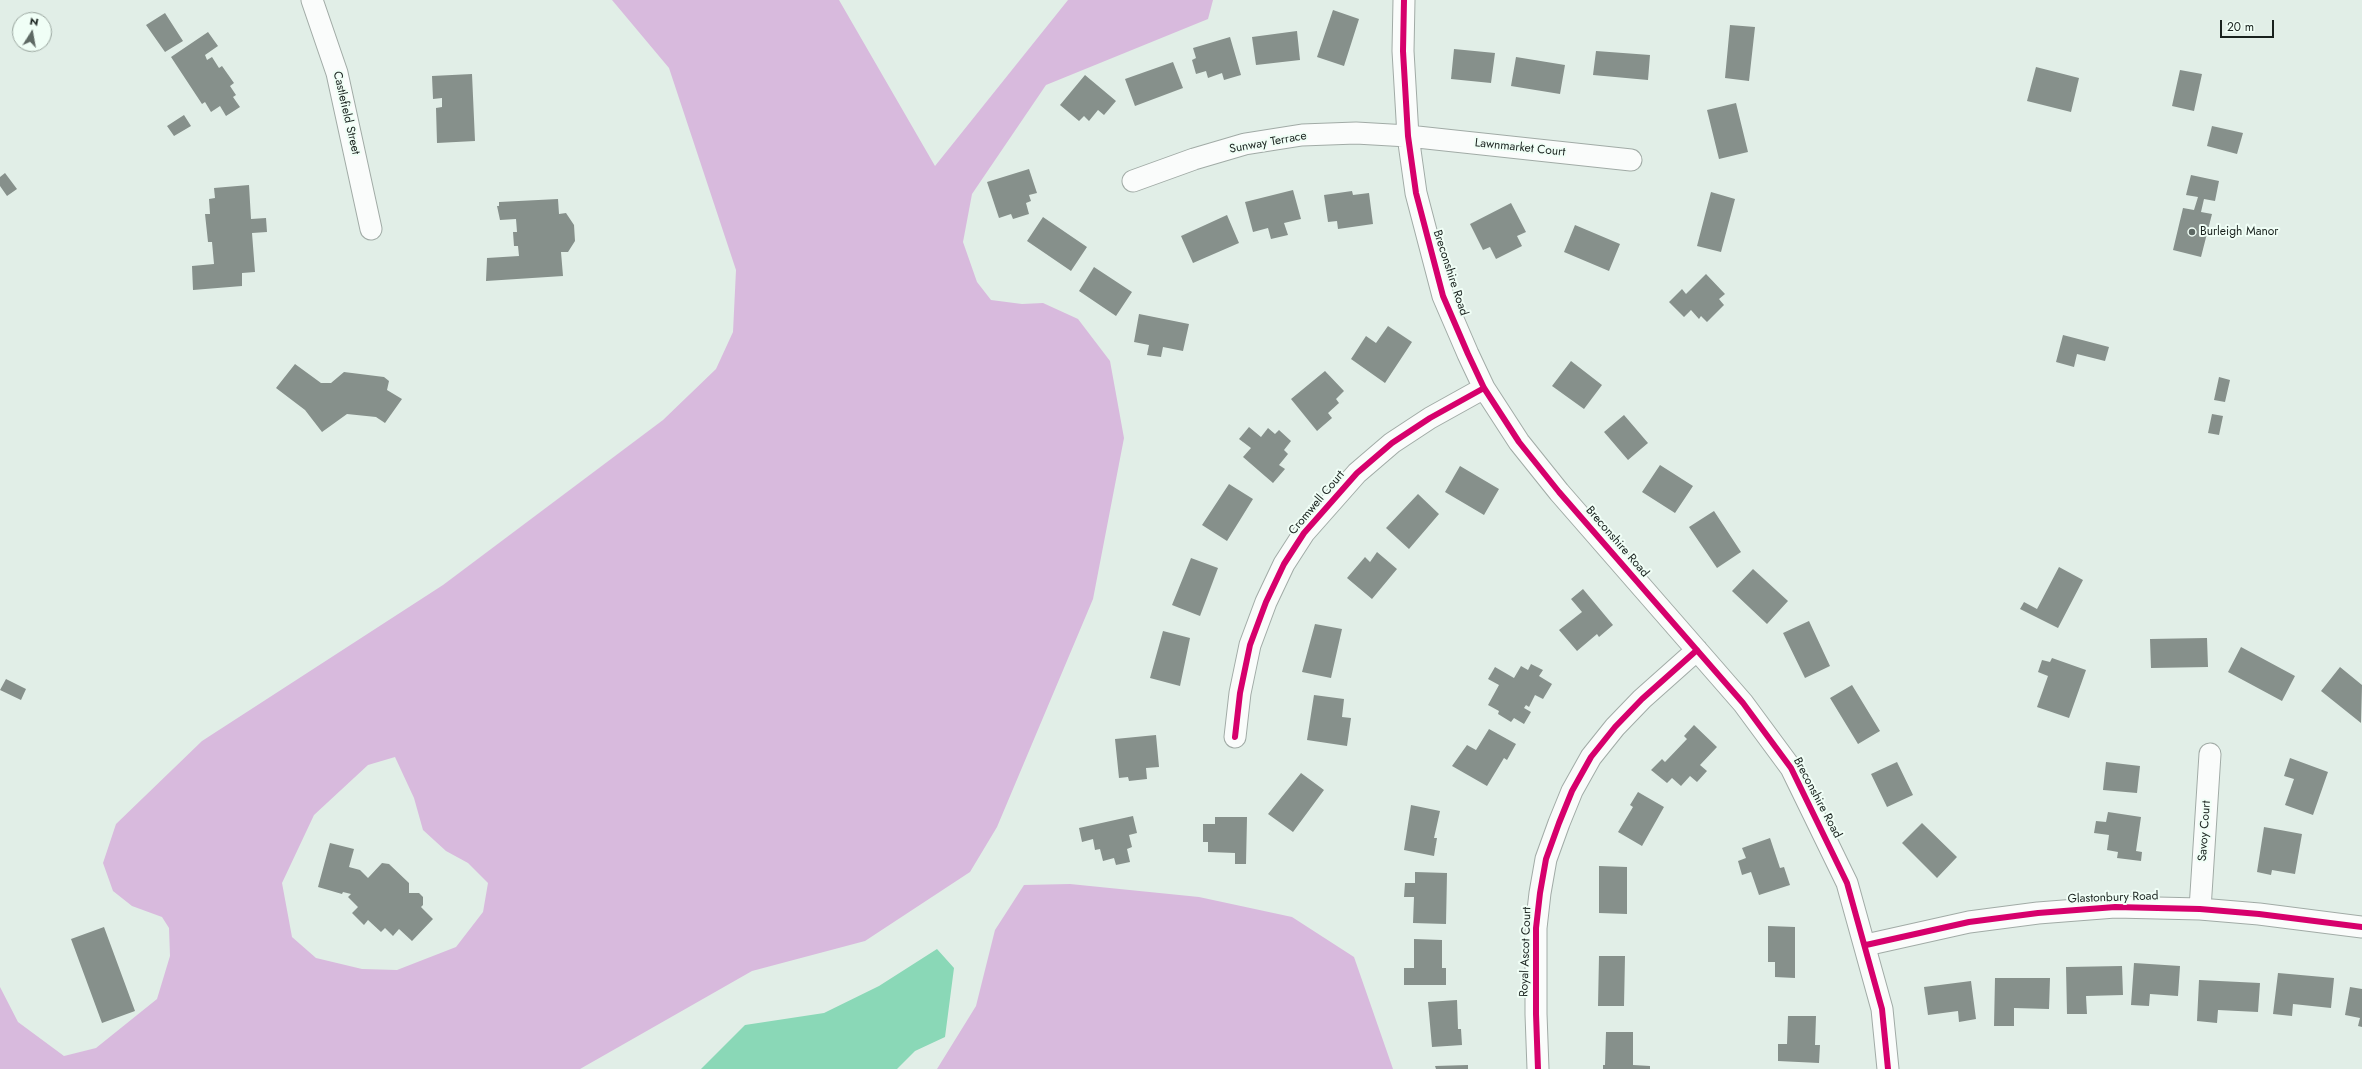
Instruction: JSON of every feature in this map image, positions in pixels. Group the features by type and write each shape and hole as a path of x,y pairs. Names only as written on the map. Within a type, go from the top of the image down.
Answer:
{"street":[{"name":"Castlefield Street","path":"312,0 337,73 372,229"},
{"name":"Breconshire Road","path":"1404,0 1403,51 1408,136 1416,194 1443,296 1484,388 1519,442 1555,487 1743,703 1791,768 1847,883 1866,945 1882,1009 1888,1069"},
{"name":"Sunway Terrace","path":"1133,181 1194,159 1252,143 1302,135 1356,133 1408,136"},
{"name":"Lawnmarket Court","path":"1408,136 1631,160"},
{"name":"Cromwell Court","path":"1235,737 1240,693 1250,645 1266,602 1284,564 1304,533 1357,473 1392,444 1430,418 1484,388"},
{"name":"Royal Ascot Court","path":"1538,1069 1536,928 1546,859 1559,823 1572,791 1591,757 1615,727 1642,699 1697,650"},
{"name":"Savoy Court","path":"2200,909 2210,754"},
{"name":"Glastonbury Road","path":"1866,945 1969,922 2038,913 2115,907 2200,909 2362,927"}],"shaded area":[{"path":"612,0 839,0 935,166 1068,0 1213,0 1208,19 1046,85 972,194 963,242 977,282 991,300 1022,304 1043,303 1078,319 1110,361 1124,438 1093,599 997,827 970,872 865,941 752,971 580,1069 0,1069 0,987 18,1022 64,1056 96,1048 157,999 170,956 169,928 162,917 132,906 113,891 103,863 116,824 202,741 443,585 663,420 716,369 733,332 736,270 669,68","holes":["395,757 414,798 423,830 446,851 468,863 488,883 483,912 456,947 397,970 362,969 316,958 292,937 282,883 314,815 368,765"]},
{"path":"1070,884 1199,897 1292,917 1354,957 1393,1069 937,1069 976,1006 995,930 1024,885"},
{"path":"937,949 954,968 945,1037 915,1051 897,1069 701,1069 745,1025 824,1013 879,986"}],"building":[{"path":"1333,10 1359,19 1344,66 1317,57"},
{"path":"165,13 183,41 165,52 146,25"},
{"path":"1730,25 1755,27 1749,81 1725,78"},
{"path":"1297,31 1300,60 1256,65 1252,37"},
{"path":"208,32 218,46 205,55 207,60 212,57 219,68 222,66 234,83 230,86 236,95 233,97 240,107 226,116 220,106 211,112 205,102 202,104 171,57"},
{"path":"1230,37 1241,75 1224,80 1222,73 1208,78 1206,71 1196,74 1192,60 1196,58 1193,48"},
{"path":"1454,49 1495,53 1491,83 1451,79"},
{"path":"1596,51 1650,55 1648,80 1593,75"},
{"path":"1516,57 1565,65 1560,94 1511,86"},
{"path":"1173,62 1183,88 1135,106 1125,79"},
{"path":"2036,67 2079,78 2071,112 2027,101"},
{"path":"2180,70 2202,74 2194,111 2172,106"},
{"path":"472,74 475,141 437,143 436,108 442,107 442,98 433,99 432,76"},
{"path":"1085,75 1116,101 1104,115 1098,110 1089,121 1084,116 1079,121 1060,105"},
{"path":"1736,103 1748,152 1719,159 1707,110"},
{"path":"184,115 191,126 174,136 167,126"},
{"path":"2212,126 2243,133 2237,154 2207,146"},
{"path":"1029,169 1037,193 1029,195 1031,201 1026,203 1029,214 1013,219 1011,214 999,218 987,182"},
{"path":"5,173 17,189 7,196 0,186 0,177"},
{"name":"Burleigh Manor","path":"2191,175 2219,181 2215,201 2204,199 2201,212 2212,214 2201,257 2173,250 2183,208 2194,210 2198,197 2186,195"},
{"path":"249,185 251,219 266,218 267,232 252,233 255,272 242,273 242,286 193,290 192,266 214,264 212,242 208,242 205,214 210,214 209,199 215,198 214,188"},
{"path":"1293,190 1301,219 1284,223 1288,235 1271,239 1268,228 1253,232 1245,202"},
{"path":"1352,191 1353,195 1369,193 1373,224 1338,229 1337,221 1328,222 1324,195"},
{"path":"1711,192 1735,199 1721,252 1697,246"},
{"path":"558,199 559,214 566,213 574,225 575,241 568,252 561,252 563,276 486,281 487,258 519,256 518,246 514,246 513,232 517,232 516,219 500,220 497,206 499,206 499,202"},
{"path":"1511,203 1526,232 1517,236 1522,246 1496,259 1490,247 1483,250 1470,224"},
{"path":"1227,215 1239,243 1193,263 1181,236"},
{"path":"1043,217 1087,247 1071,271 1027,241"},
{"path":"1575,225 1620,244 1609,271 1564,252"},
{"path":"1094,267 1132,292 1116,316 1079,291"},
{"path":"1706,274 1725,294 1719,299 1724,305 1707,322 1701,316 1699,319 1691,310 1684,317 1669,302 1682,289 1686,294"},
{"path":"1139,314 1189,324 1183,351 1163,347 1161,357 1147,355 1149,345 1134,342"},
{"path":"1388,326 1412,342 1385,383 1351,359 1366,336 1376,343"},
{"path":"2063,335 2109,347 2105,361 2077,354 2074,367 2056,362"},
{"path":"1571,361 1602,385 1584,409 1552,386"},
{"path":"295,364 321,383 331,383 344,372 384,377 389,381 387,390 402,399 385,423 376,417 347,414 322,432 305,410 276,388"},
{"path":"1325,371 1344,391 1336,399 1339,403 1328,413 1332,418 1317,431 1291,399"},
{"path":"2219,377 2230,380 2225,402 2214,400"},
{"path":"2212,414 2223,416 2219,435 2208,433"},
{"path":"1624,415 1648,443 1628,460 1604,432"},
{"path":"1249,427 1261,437 1268,428 1275,434 1279,430 1291,441 1284,450 1288,454 1279,465 1285,469 1273,483 1243,457 1251,448 1239,439"},
{"path":"1660,465 1693,486 1675,513 1642,492"},
{"path":"1460,466 1499,489 1484,515 1445,492"},
{"path":"1229,484 1253,499 1227,541 1202,525"},
{"path":"1418,494 1439,514 1409,549 1386,528"},
{"path":"1714,511 1741,552 1717,568 1689,527"},
{"path":"1377,552 1397,569 1372,599 1347,578 1365,557 1370,562"},
{"path":"1191,558 1218,568 1200,616 1172,605"},
{"path":"2059,567 2083,580 2058,628 2020,609 2024,602 2037,609"},
{"path":"1753,569 1788,601 1767,624 1732,591"},
{"path":"1583,589 1613,625 1599,637 1597,634 1577,651 1559,630 1582,612 1571,599"},
{"path":"1809,621 1830,666 1805,678 1783,633"},
{"path":"1315,624 1342,629 1331,678 1302,672"},
{"path":"1163,631 1190,638 1180,686 1150,678"},
{"path":"2207,638 2208,667 2151,668 2150,639"},
{"path":"2241,647 2295,676 2282,701 2228,672"},
{"path":"2052,658 2086,670 2069,718 2037,707 2048,676 2038,672 2042,660 2050,662"},
{"path":"1531,664 1543,670 1539,676 1552,684 1543,699 1535,695 1529,707 1526,705 1524,708 1531,712 1524,724 1514,718 1511,722 1498,714 1499,711 1488,705 1499,685 1488,679 1495,667 1514,678 1521,666 1528,670"},
{"path":"2340,667 2362,685 2361,723 2321,691"},
{"path":"6,679 26,689 21,700 0,690"},
{"path":"1852,685 1880,731 1858,744 1830,698"},
{"path":"1314,695 1344,699 1342,717 1351,718 1347,746 1307,740"},
{"path":"1694,725 1717,747 1700,765 1707,771 1697,782 1690,776 1681,786 1672,778 1667,783 1651,770 1662,759 1665,762 1687,739 1684,736"},
{"path":"1489,729 1516,744 1507,760 1504,758 1487,786 1452,766 1467,745 1476,750"},
{"path":"1156,735 1159,767 1146,768 1147,779 1129,781 1128,777 1119,778 1115,739"},
{"path":"2290,758 2328,772 2313,815 2285,805 2294,779 2284,776"},
{"path":"1897,762 1913,795 1887,807 1871,774"},
{"path":"2106,762 2140,766 2137,793 2103,790"},
{"path":"1301,773 1324,790 1293,832 1268,814"},
{"path":"1638,792 1664,807 1642,846 1618,832 1633,807 1630,805"},
{"path":"1411,805 1440,811 1434,838 1437,838 1434,856 1404,850"},
{"path":"2108,812 2141,817 2136,851 2142,852 2141,861 2117,858 2118,852 2107,850 2109,835 2094,833 2096,821 2106,822"},
{"path":"1133,816 1137,833 1129,835 1132,847 1127,849 1130,862 1116,865 1114,858 1103,861 1100,849 1095,850 1093,839 1082,842 1079,828"},
{"path":"1215,817 1247,817 1246,864 1235,864 1235,853 1208,852 1208,842 1203,842 1203,824 1215,824"},
{"path":"1922,823 1957,857 1937,878 1902,843"},
{"path":"2264,827 2302,834 2295,874 2272,870 2271,875 2257,872"},
{"path":"1770,838 1780,868 1784,867 1790,885 1759,895 1751,872 1742,875 1738,861 1746,858 1742,848"},
{"path":"330,843 354,849 349,867 360,870 368,878 382,863 389,864 409,883 409,893 419,893 423,897 423,905 421,907 433,919 412,941 399,929 393,936 385,928 381,932 368,920 364,925 352,913 358,907 348,897 351,894 343,892 342,894 318,887"},
{"path":"1599,866 1627,867 1627,914 1599,913"},
{"path":"1415,872 1447,873 1446,924 1413,923 1414,897 1404,897 1405,883 1415,883"},
{"path":"1768,926 1795,927 1795,978 1775,977 1775,962 1768,962"},
{"path":"104,927 135,1011 102,1023 71,939"},
{"path":"1414,939 1442,940 1442,968 1446,968 1446,985 1404,985 1404,968 1414,968"},
{"path":"1599,956 1625,956 1624,1006 1598,1006"},
{"path":"2134,963 2180,966 2178,996 2150,994 2149,1006 2131,1005"},
{"path":"2122,966 2123,995 2086,996 2087,1014 2067,1014 2066,967"},
{"path":"2278,973 2334,978 2331,1008 2293,1004 2292,1016 2273,1014"},
{"path":"1995,978 2050,978 2049,1009 2014,1008 2014,1026 1994,1026"},
{"path":"2199,980 2260,983 2258,1012 2218,1010 2217,1023 2197,1021"},
{"path":"1971,981 1976,1019 1959,1022 1958,1011 1928,1015 1924,987"},
{"path":"2350,987 2362,989 2362,1027 2358,1026 2360,1018 2345,1015"},
{"path":"1457,1000 1458,1029 1461,1029 1462,1045 1432,1047 1428,1002"},
{"path":"1788,1016 1816,1016 1815,1045 1820,1045 1819,1063 1778,1061 1778,1044 1787,1044"},
{"path":"1606,1032 1633,1032 1633,1065 1650,1066 1650,1069 1603,1069 1603,1065 1605,1065"},
{"path":"1468,1065 1468,1069 1436,1069 1435,1066"}],"cycle path":[{"path":"1404,0 1403,51 1408,136 1416,193 1443,296 1468,354 1484,388 1519,442 1559,492 1743,703 1791,768 1847,883 1882,1009 1888,1069"},
{"path":"1235,737 1240,693 1250,645 1266,602 1284,564 1304,533 1357,473 1392,443 1430,418 1484,388"},
{"path":"1538,1069 1536,1014 1536,928 1546,859 1559,823 1572,791 1591,757 1615,727 1642,699 1697,650"},
{"path":"1866,945 1969,922 2038,913 2115,907 2200,909 2259,914 2362,927"}],"place":[{"name":"Burleigh Manor","path":"2192,232"}]}
